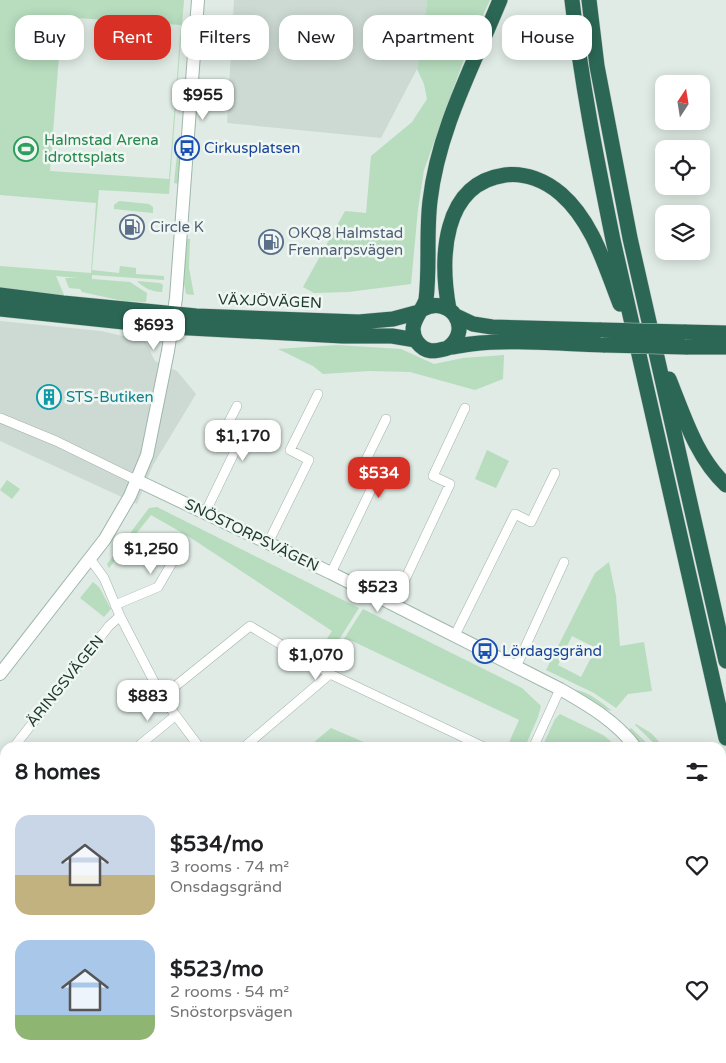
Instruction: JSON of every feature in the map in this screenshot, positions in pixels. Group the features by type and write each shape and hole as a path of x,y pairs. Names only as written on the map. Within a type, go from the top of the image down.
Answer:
{"highway":[{"path":"416,340 413,324 421,311 427,292 430,200 438,157 452,114 500,0"},
{"path":"572,0 581,68 599,170 726,738"},
{"path":"589,0 597,66 615,168 726,661"},
{"path":"449,347 459,333 459,324 453,313 446,276 447,240 453,215 460,203 477,186 486,180 509,175 540,180 560,194 580,214 595,241 639,351"},
{"name":"VÄXJÖVÄGEN","path":"0,295 172,321 359,322 393,320 436,305 466,322 483,326 601,330 685,339 726,347"},
{"name":"VÄXJÖVÄGEN","path":"0,310 172,321 343,336 392,336 416,340 422,347 431,351 440,351 449,347 491,343 605,345 685,339 726,333"},
{"path":"653,339 692,435 709,466 726,485"}],"street":[{"path":"0,674 116,522 138,481 148,449 177,290 198,0"},
{"path":"268,543 309,460 290,450 318,394"},
{"path":"204,513 236,449 219,441 237,406"},
{"path":"393,605 450,484 433,476 465,408"},
{"name":"SNÖSTORPSVÄGEN","path":"0,418 56,441 455,635 589,705 606,717 628,736 632,742"},
{"path":"330,573 379,473 363,466 386,419"},
{"path":"455,635 515,514 531,522 555,473"},
{"path":"115,605 158,586 184,542"},
{"path":"89,559 104,578 120,616 162,697 195,742"},
{"path":"516,667 564,562"},
{"name":"ÄRINGSVÄGEN","path":"17,742 109,626 120,616"},
{"path":"162,697 250,626 330,674 473,742"},
{"path":"250,742 330,674"},
{"path":"536,742 560,689"},
{"path":"143,742 175,716"}],"shaded area":[{"path":"234,0 427,0 425,15 363,15 363,60 419,60 417,69 381,138 227,123 231,60 269,60 269,15 233,15"},
{"path":"0,321 101,331 145,341 155,361 177,371 196,394 153,465 137,504 0,441"}],"green space":[{"name":"Halmstad Arena idrottsplats","path":"0,0 184,0 183,15 181,15 181,25 181,39 169,194 99,190 92,270 119,273 120,266 136,268 136,274 164,276 164,280 92,275 92,279 130,282 147,293 146,302 123,301 82,292 80,289 69,288 65,278 78,278 56,276 64,295 42,296 0,290 0,266 91,273 96,203 0,195","holes":["15,15 84,15 84,18 94,19 94,15 171,15 171,24 181,25 169,179 50,171 59,60 15,60"]},
{"path":"427,0 490,0 483,15 425,15"},
{"path":"419,60 464,60 424,170 418,209 411,284 348,292 314,293 303,287 345,211 366,213 371,156 412,122 427,99 424,84 417,69"},
{"path":"179,135 182,141 179,184 174,183"},
{"path":"119,201 149,204 153,207 153,213 114,209 114,205"},
{"path":"187,239 190,239 189,268 194,295 186,294 183,278"},
{"path":"137,281 160,283 163,285 162,292 148,289"},
{"path":"337,345 401,349 434,364 463,358 504,355 503,379 475,390 410,372 369,371 323,374 313,366 278,349"},
{"path":"487,450 509,461 496,488 475,479"},
{"path":"7,480 20,489 12,499 0,490"},
{"path":"157,507 359,608 323,665 313,660 332,631 191,538 151,515 109,568 107,564 149,508"},
{"path":"609,562 616,596 620,646 644,642 652,691 628,694 616,708 594,693 546,670 595,573","holes":["572,636 596,648 581,677 558,665"]},
{"path":"93,582 99,587 111,609 104,617 80,598"},
{"path":"363,609 522,688 541,706 527,742 509,742 519,720 350,640 335,672 326,667"},
{"path":"573,690 589,694 612,711 601,708"},
{"path":"560,714 603,735 612,742 544,742 555,719"},
{"path":"635,725 651,733 659,742 653,742"},
{"path":"331,728 363,742 314,742"},
{"path":"631,728 646,742 638,742 628,730"}],"place":[{"name":"Cirkusplatsen","path":"187,148"},
{"name":"Halmstad Arena idrottsplats","path":"26,149"},
{"name":"Circle K","path":"132,227"},
{"name":"OKQ8 Halmstad Frennarpsvägen","path":"271,242"},
{"name":"STS-Butiken","path":"49,397"},
{"name":"Lördagsgränd","path":"485,651"}]}
